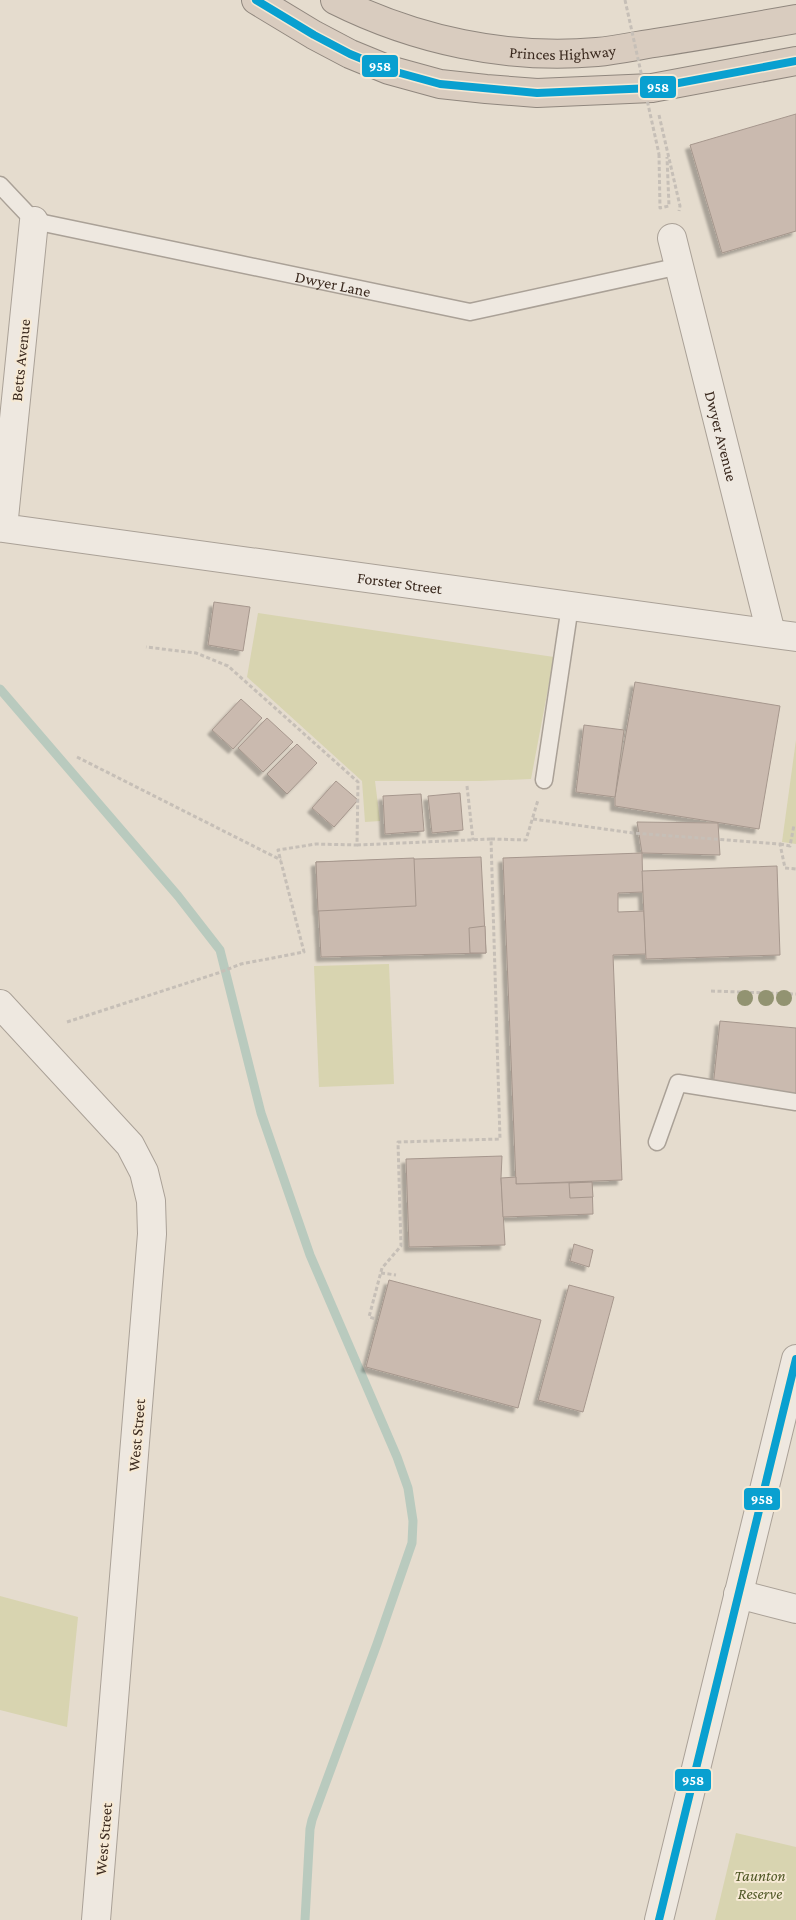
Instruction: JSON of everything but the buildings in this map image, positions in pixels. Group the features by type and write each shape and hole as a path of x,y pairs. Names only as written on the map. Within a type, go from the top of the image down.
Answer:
{"highway":[{"path":"256,0 350,54 389,70 440,84 537,93 652,88 796,61"},
{"name":"Princes Highway","path":"335,0 367,16 410,32 466,45 513,51 598,52 796,19"}],"street":[{"name":"Betts Avenue","path":"3,528 34,221"},
{"name":"Dwyer Avenue","path":"672,238 783,635"},
{"name":"Forster Street","path":"3,528 783,635"},
{"name":"West Street","path":"0,1004 130,1145 144,1172 151,1201 152,1234 96,1920"},
{"path":"659,1920 796,1360"},
{"path":"738,1594 796,1608"}],"lane":[{"path":"0,184 34,221"},
{"name":"Dwyer Lane","path":"34,221 470,312 680,266"},
{"path":"544,780 570,606"},
{"path":"657,1142 678,1083 796,1102"}],"path":[{"path":"625,0 659,154 660,208 669,206 667,149"},
{"path":"658,113 680,206 672,238"},
{"path":"146,647 196,653 228,666 358,782 357,845"},
{"path":"77,757 281,861"},
{"path":"67,1022 241,964 304,952 278,850 316,844 357,845 491,838 526,840 544,780"},
{"path":"466,786 473,840"},
{"path":"533,819 633,834 790,846 794,825"},
{"path":"376,1319 369,1317 382,1268 401,1246 398,1142 500,1139 491,838"},
{"path":"780,844 785,868 796,869"},
{"path":"711,992 796,994"},
{"path":"381,1272 396,1275"}],"green space":[{"path":"258,613 554,657 531,779 375,781 380,821 365,822 362,781 247,677"},
{"path":"796,740 796,844 782,842"},
{"path":"389,964 394,1084 319,1087 314,966"},
{"path":"0,1596 78,1617 67,1727 0,1710"},
{"name":"Taunton Reserve","path":"736,1833 796,1847 796,1920 715,1920"}],"waterway":[{"path":"0,689 178,896 220,950 261,1113 310,1255 397,1457 408,1488 413,1521 412,1543 312,1820 305,1920"}],"transit line":[{"name":"958","path":"256,0 350,54 389,70 440,84 537,93 652,88 796,61"},
{"name":"958","path":"659,1920 796,1359"}]}
